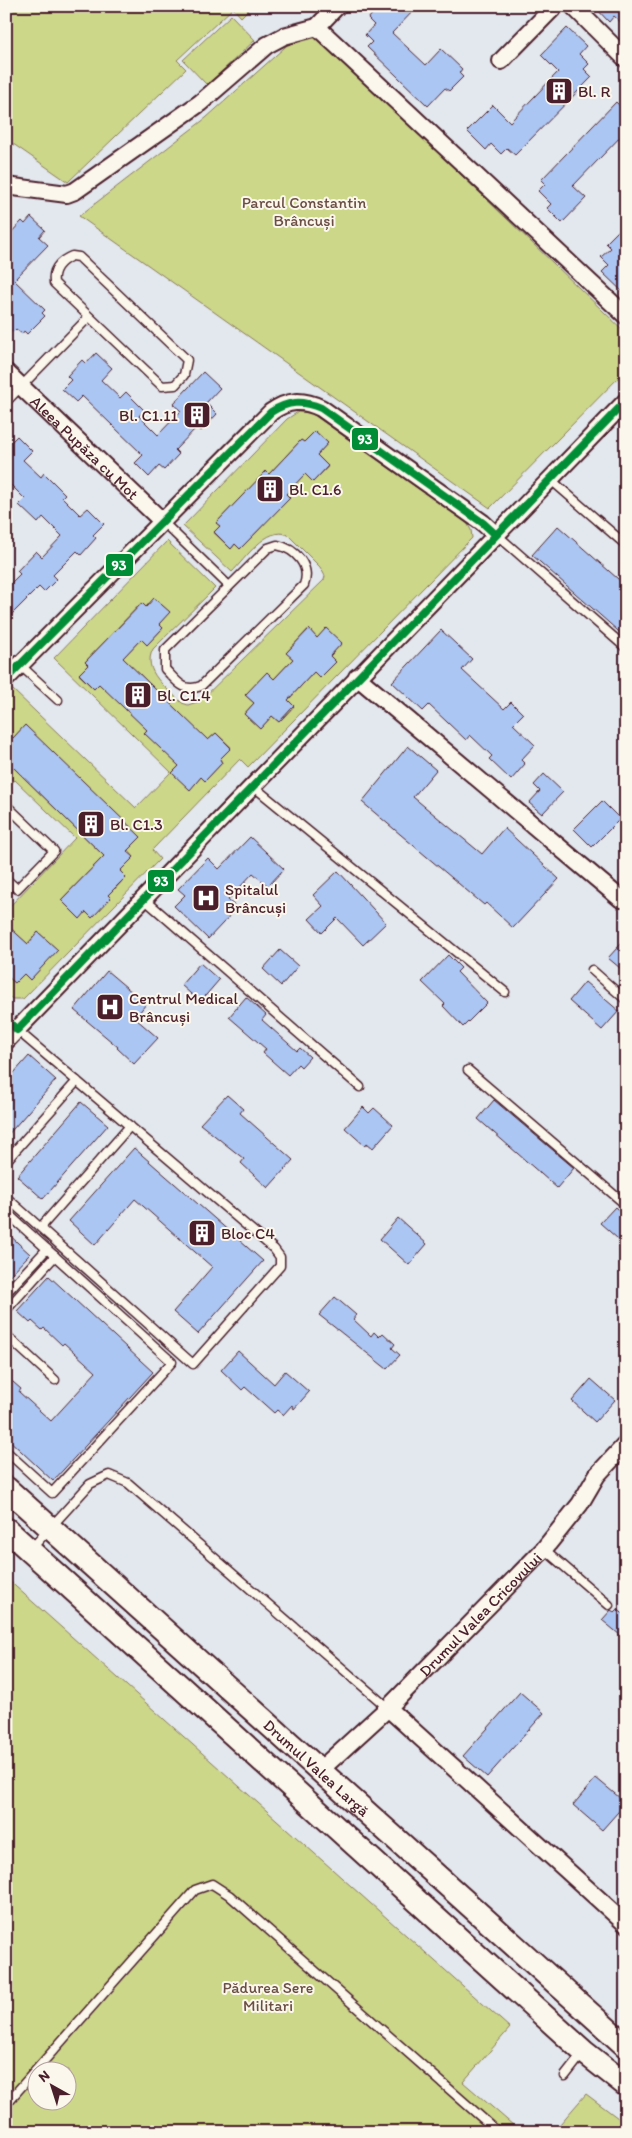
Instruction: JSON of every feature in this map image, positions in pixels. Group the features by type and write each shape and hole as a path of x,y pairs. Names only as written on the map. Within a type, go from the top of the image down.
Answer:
{"main road":[{"name":"Drumul Valea Largă","path":"6,1488 626,2046"},
{"name":"Drumul Valea Largă","path":"6,1529 584,2052 626,2085"}],"street":[{"path":"9,186 67,194 75,191 200,103 267,45 284,36 317,27 337,6"},
{"path":"501,61 555,6"},
{"path":"573,6 626,59"},
{"path":"317,27 626,316"},
{"name":"Aleea Pupăza cu Moț","path":"6,372 163,522"},
{"path":"6,679 271,412 280,406 299,401 309,402 321,408 483,523 495,534"},
{"path":"10,1030 143,898 626,401"},
{"path":"357,677 621,899"},
{"name":"Drumul Valea Cricovului","path":"319,1771 388,1708 544,1549 580,1504 597,1475 626,1444"},
{"path":"388,1708 626,1924"}],"lane":[{"path":"72,256 79,258 187,360 184,375 176,385 162,386 89,317 54,283 53,276 56,267 72,256"},
{"path":"6,402 89,317"},
{"path":"549,479 626,545"},
{"path":"163,522 229,586"},
{"path":"495,534 626,648"},
{"path":"277,545 288,548 306,566 307,576 304,585 201,686 192,689 184,688 165,669 165,650 229,586 268,548 277,545"},
{"path":"20,665 58,700"},
{"path":"252,785 505,992"},
{"path":"6,879 17,889 54,851 7,808"},
{"path":"143,898 360,1087"},
{"path":"592,970 626,1000"},
{"path":"6,1197 193,1364 280,1266 280,1257 274,1249 77,1081 10,1030"},
{"path":"468,1070 626,1205"},
{"path":"6,1161 77,1081"},
{"path":"41,1227 130,1126"},
{"path":"6,1212 172,1362 52,1493 6,1451"},
{"path":"6,1293 47,1249"},
{"path":"6,1310 55,1256"},
{"path":"6,1335 55,1380"},
{"path":"30,1551 90,1484 109,1475 128,1484 388,1708"},
{"path":"544,1549 609,1605"},
{"path":"6,2104 195,1890 212,1884 229,1894 498,2132"},
{"path":"565,2076 584,2052"}],"green space":[{"path":"6,6 252,6 241,17 233,8 177,60 186,69 68,182 6,139"},
{"path":"231,15 255,40 207,85 183,60"},
{"name":"Parcul Constantin Brâncuși","path":"314,34 626,333 626,370 490,508 79,216 206,118 294,39"},
{"path":"298,412 311,413 467,523 471,530 472,538 248,767 240,759 152,850 160,859 23,999 13,999 6,995 6,975 15,983 24,974 31,979 57,950 38,932 27,944 6,924 6,901 11,905 75,838 15,780 6,789 6,775 14,768 104,856 61,900 79,918 86,912 91,917 111,898 105,892 112,886 115,889 126,877 120,871 134,857 25,726 13,738 6,740 6,695 12,689 136,808 171,772 54,658 167,541 215,588 153,649 150,657 150,665 158,679 182,703 188,705 200,701 324,580 325,576 320,567 288,535 280,533 264,539 232,572 183,526 287,419","holes":["315,431 328,443 317,455 328,467 313,482 302,471 260,529 240,549 235,544 231,549 214,533 220,526 216,523 266,472 269,474 301,440 304,442","155,598 169,612 159,624 163,628 147,645 141,639 116,665 140,674 204,744 216,733 231,747 220,759 222,763 205,781 201,777 190,789 183,762 145,733 149,727 123,706 102,680 94,689 79,675 88,665 85,662 141,603 146,607","308,629 317,638 342,643 330,656 336,662 320,678 314,672 288,700 294,706 279,722 272,716 260,729 244,714 254,703 245,695 274,679 293,659 287,652"]},
{"name":"Pădurea Sere Militari","path":"6,1578 510,2028 463,2082 521,2132 6,2132"},
{"path":"586,2094 626,2124 626,2132 553,2132"}],"building":[{"path":"379,6 418,6 392,33 426,65 441,49 462,69 459,73 463,77 449,91 445,88 428,106 367,47 372,42 365,35 374,25 368,19"},
{"path":"594,6 626,6 626,27 614,16 609,22"},
{"name":"Bl. R","path":"567,28 586,46 579,54 589,64 584,69 592,77 515,155 507,148 501,154 491,144 486,150 467,131 493,105 510,122 558,72 541,55"},
{"path":"616,102 626,112 626,131 573,186 586,198 562,223 547,208 551,204 538,191 545,184 541,180"},
{"path":"31,217 45,230 39,237 48,245 14,280 45,310 42,313 45,316 27,334 24,331 22,334 16,329 13,332 6,326 6,238 22,221 25,224"},
{"path":"626,223 626,295 602,272 609,265 601,257 611,248 606,243"},
{"name":"Bl. C1.11","path":"96,353 112,368 101,380 120,398 126,392 144,410 139,416 158,435 181,411 173,404 203,372 220,388 206,403 217,414 201,431 197,427 175,450 179,454 164,470 159,466 149,477 135,463 143,455 82,396 76,402 62,389 71,380 67,376 82,360 86,364"},
{"name":"Bl. C1.6","path":"315,431 328,443 317,455 328,466 313,482 305,474 286,494 290,498 240,549 235,544 231,549 214,532 220,526 216,523 266,471 269,474 301,440 304,442"},
{"path":"17,436 32,451 23,460 41,477 44,473 65,494 62,497 80,515 88,508 104,524 93,535 96,538 81,555 77,551 53,575 57,579 44,592 39,587 6,620 6,588 20,574 17,571 36,551 42,557 62,536 43,517 38,523 19,505 25,499 6,480 6,447"},
{"path":"558,526 626,586 626,638 532,555"},
{"name":"Bl. C1.4","path":"154,598 170,612 159,624 163,628 147,645 141,639 123,658 208,740 216,733 231,748 220,759 222,763 205,781 201,777 190,790 172,773 179,766 144,733 147,730 99,684 94,689 79,674 88,665 85,662 142,603 146,607"},
{"path":"326,628 342,643 330,656 336,662 320,678 314,672 288,700 294,706 279,722 272,716 260,729 244,714 254,703 245,695 267,672 274,679 293,659 286,653 309,629 317,638"},
{"path":"441,630 472,659 462,670 504,709 511,702 523,714 513,724 535,745 521,760 525,764 511,780 489,759 492,756 470,735 466,740 429,705 423,711 392,682"},
{"name":"Bl. C1.3","path":"25,725 141,837 127,851 134,857 120,871 126,877 108,895 111,898 92,918 86,912 80,919 61,900 104,856 14,768 6,775 6,732 13,738"},
{"path":"408,746 436,770 413,797 482,854 504,828 559,879 513,928 486,903 484,905 362,802"},
{"path":"544,774 563,792 542,814 529,803 540,791 534,785"},
{"path":"602,801 620,819 592,847 574,829"},
{"name":"Spitalul Brâncuși","path":"250,837 284,869 268,886 253,873 228,900 237,908 208,939 174,906 185,895 178,889 208,858 219,869"},
{"path":"338,871 386,923 363,945 337,918 322,933 309,919 323,906 313,895"},
{"path":"6,924 28,944 38,932 58,950 30,980 24,974 15,983 6,975"},
{"path":"626,938 626,973 608,958"},
{"path":"280,950 298,966 281,986 263,969"},
{"path":"448,955 461,968 457,972 487,1003 463,1027 443,1006 445,1004 422,982"},
{"path":"200,963 219,980 200,1002 181,985"},
{"name":"Centrul Medical Brâncuși","path":"107,971 146,1004 135,1018 158,1038 134,1064 118,1047 74,1010"},
{"path":"585,982 619,1011 602,1030 569,1001"},
{"path":"246,997 266,1015 262,1020 297,1051 300,1048 310,1057 301,1067 298,1064 288,1075 263,1053 266,1049 229,1017"},
{"path":"29,1056 56,1080 6,1137 6,1082"},
{"path":"227,1095 243,1109 240,1113 293,1160 268,1188 241,1163 244,1159 200,1124"},
{"path":"494,1100 574,1168 557,1188 478,1119"},
{"path":"81,1102 108,1125 43,1199 17,1176"},
{"path":"363,1107 369,1113 374,1108 393,1125 373,1148 367,1143 365,1146 345,1128"},
{"name":"Bloc C4","path":"134,1148 263,1261 198,1334 173,1312 212,1267 135,1199 95,1245 69,1221"},
{"path":"615,1207 626,1217 626,1246 600,1223"},
{"path":"398,1218 427,1244 409,1265 380,1239"},
{"path":"6,1232 30,1254 6,1279"},
{"path":"49,1276 153,1372 53,1481 6,1437 6,1376 21,1389 19,1392 51,1421 96,1372 64,1343 62,1345 44,1328 42,1330 32,1321 30,1323 17,1311"},
{"path":"335,1297 356,1315 353,1319 371,1336 374,1332 379,1337 383,1333 395,1344 392,1348 400,1355 387,1369 319,1315"},
{"path":"238,1351 274,1384 285,1371 309,1392 294,1409 292,1405 283,1415 277,1410 274,1413 245,1387 242,1390 221,1370"},
{"path":"591,1379 615,1400 595,1422 572,1401"},
{"path":"617,1609 626,1616 626,1640 602,1620 611,1610 614,1612"},
{"path":"520,1692 544,1713 487,1777 463,1756"},
{"path":"596,1778 626,1803 602,1830 573,1805"}],"transit line":[{"name":"93","path":"6,1019 17,1030 626,401"},
{"name":"93","path":"6,679 271,412 289,404 301,403 321,408 483,523 495,534"}],"place":[{"name":"Bl. R","path":"559,91"},
{"name":"Bl. C1.11","path":"197,415"},
{"name":"Bl. C1.6","path":"270,489"},
{"name":"Bl. C1.4","path":"138,695"},
{"name":"Bl. C1.3","path":"91,824"},
{"name":"Spitalul Brâncuși","path":"206,898"},
{"name":"Centrul Medical Brâncuși","path":"110,1007"},
{"name":"Bloc C4","path":"202,1233"}]}
